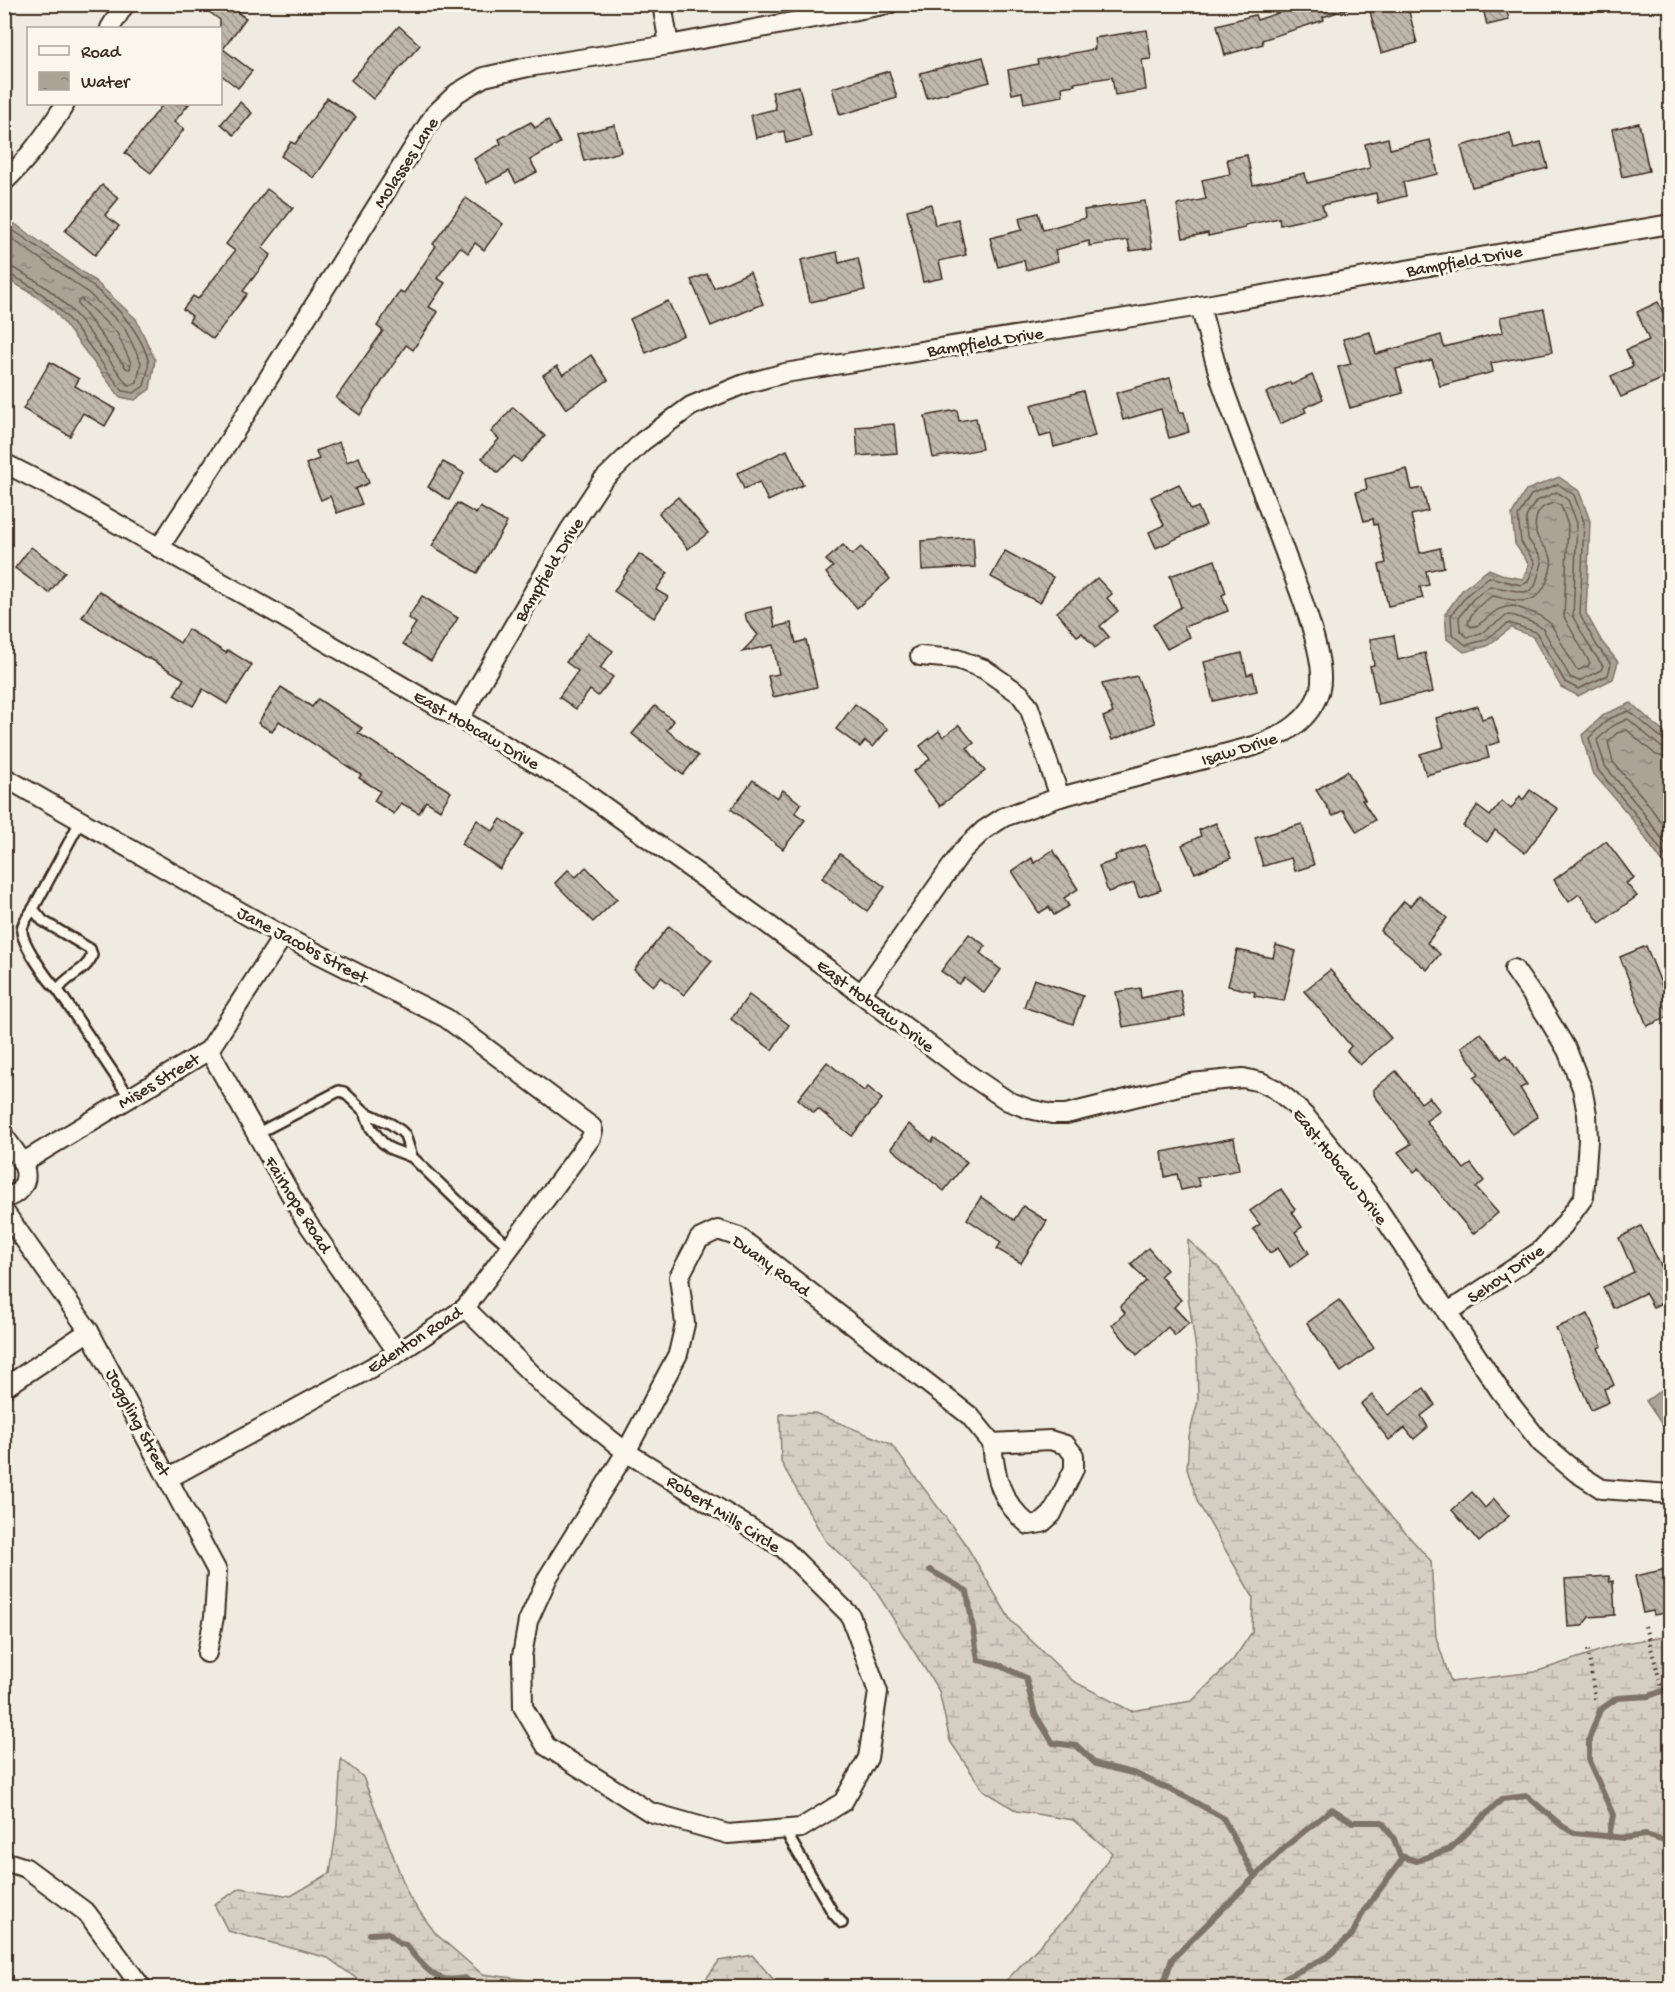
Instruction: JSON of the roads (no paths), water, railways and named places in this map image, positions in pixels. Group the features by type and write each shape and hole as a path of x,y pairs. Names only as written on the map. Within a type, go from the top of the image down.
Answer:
{"street":[{"path":"111,27 124,4"},
{"path":"662,4 669,45"},
{"name":"Molasses Lane","path":"159,548 434,115 457,93 484,77 528,67 669,45 889,4"},
{"path":"4,182 31,153 64,105"},
{"name":"Bampfield Drive","path":"460,718 569,531 602,482 643,441 692,406 744,384 785,373 1200,306 1671,224"},
{"name":"Isaw Drive","path":"862,993 963,850 984,830 1004,817 1060,797 1278,738 1299,723 1311,709 1320,688 1320,664 1308,616 1221,379 1200,306"},
{"name":"East Hobcaw Drive","path":"4,464 59,491 460,718 577,787 1008,1101 1029,1109 1052,1114 1066,1114 1191,1083 1243,1078 1261,1082 1275,1089 1306,1117 1366,1191 1501,1392 1541,1443 1602,1490 1671,1494"},
{"path":"920,656 957,659 984,669 1020,694 1029,707 1060,797"},
{"name":"Jane Jacobs Street","path":"4,777 284,936 446,1018 592,1126"},
{"name":"Mises Street","path":"22,1163 208,1050 284,936"},
{"name":"Sehoy Drive","path":"1447,1313 1540,1251 1563,1226 1584,1197 1588,1140 1587,1114 1582,1088 1567,1050 1514,969"},
{"name":"Fairhope Road","path":"208,1050 304,1218 398,1353"},
{"name":"Edenton Road","path":"169,1478 398,1353 465,1308 591,1138 592,1126"},
{"path":"4,1136 26,1171 26,1180 20,1190 4,1198"},
{"name":"Joggling Street","path":"4,1211 89,1330 217,1571 214,1617 207,1653"},
{"name":"Duany Road","path":"626,1452 678,1354 685,1324 679,1277 699,1239 718,1230 739,1237 951,1401 970,1416 992,1443"},
{"name":"Robert Mills Circle","path":"465,1308 546,1388 626,1452 783,1548 850,1614 878,1692 868,1758 843,1802 801,1828 728,1834 650,1812 546,1746 523,1707 522,1656 528,1621 548,1577 626,1452"},
{"path":"4,1388 89,1330"},
{"path":"1050,1440 1066,1445 1074,1455 1074,1469 1053,1514 1042,1523 1029,1525 1015,1513 994,1471 992,1443 1050,1440"},
{"path":"4,1861 26,1868 87,1913 142,1988"}],"lane":[{"path":"81,820 21,932 37,963 58,990 130,1098"},
{"path":"33,909 43,921 90,949 92,955 89,963 63,983 58,990"},
{"path":"256,1134 339,1091 344,1092 365,1112 401,1131 405,1135 412,1157"},
{"path":"365,1112 371,1128 382,1142 391,1149 412,1157 462,1206 510,1247"},
{"path":"784,1829 833,1913 842,1923"}],"water":[{"path":"15,224 95,281 136,319 155,360 150,389 135,400 120,397 54,310 30,292 5,278 5,225"},
{"path":"1559,477 1579,491 1590,521 1586,613 1602,642 1618,662 1613,679 1578,696 1561,687 1532,636 1511,628 1487,646 1464,652 1447,639 1445,614 1463,589 1489,569 1506,576 1523,579 1529,564 1515,544 1512,514 1526,490"},
{"path":"1631,703 1670,738 1670,873 1629,815 1592,772 1582,735 1605,714"},
{"path":"1670,1384 1670,1436 1646,1401"}],"waterway":[{"path":"930,1570 967,1591 978,1660 997,1664 1026,1678 1035,1714 1053,1743 1077,1746 1096,1764 1136,1774 1188,1798 1223,1818 1255,1877"},
{"path":"1609,1837 1613,1815 1589,1761 1589,1739 1600,1710 1617,1698 1649,1696 1670,1688"},
{"path":"1162,1988 1172,1959 1286,1846 1332,1809 1352,1822 1382,1822 1394,1839 1400,1856 1417,1861 1450,1849 1502,1799 1527,1796 1562,1826 1574,1833 1625,1838 1646,1835 1670,1843"},
{"path":"1270,1988 1327,1957 1352,1935 1363,1912 1404,1857"},
{"path":"370,1934 388,1933 400,1944 406,1945 432,1973 441,1978 453,1980 465,1978 477,1988"}]}
